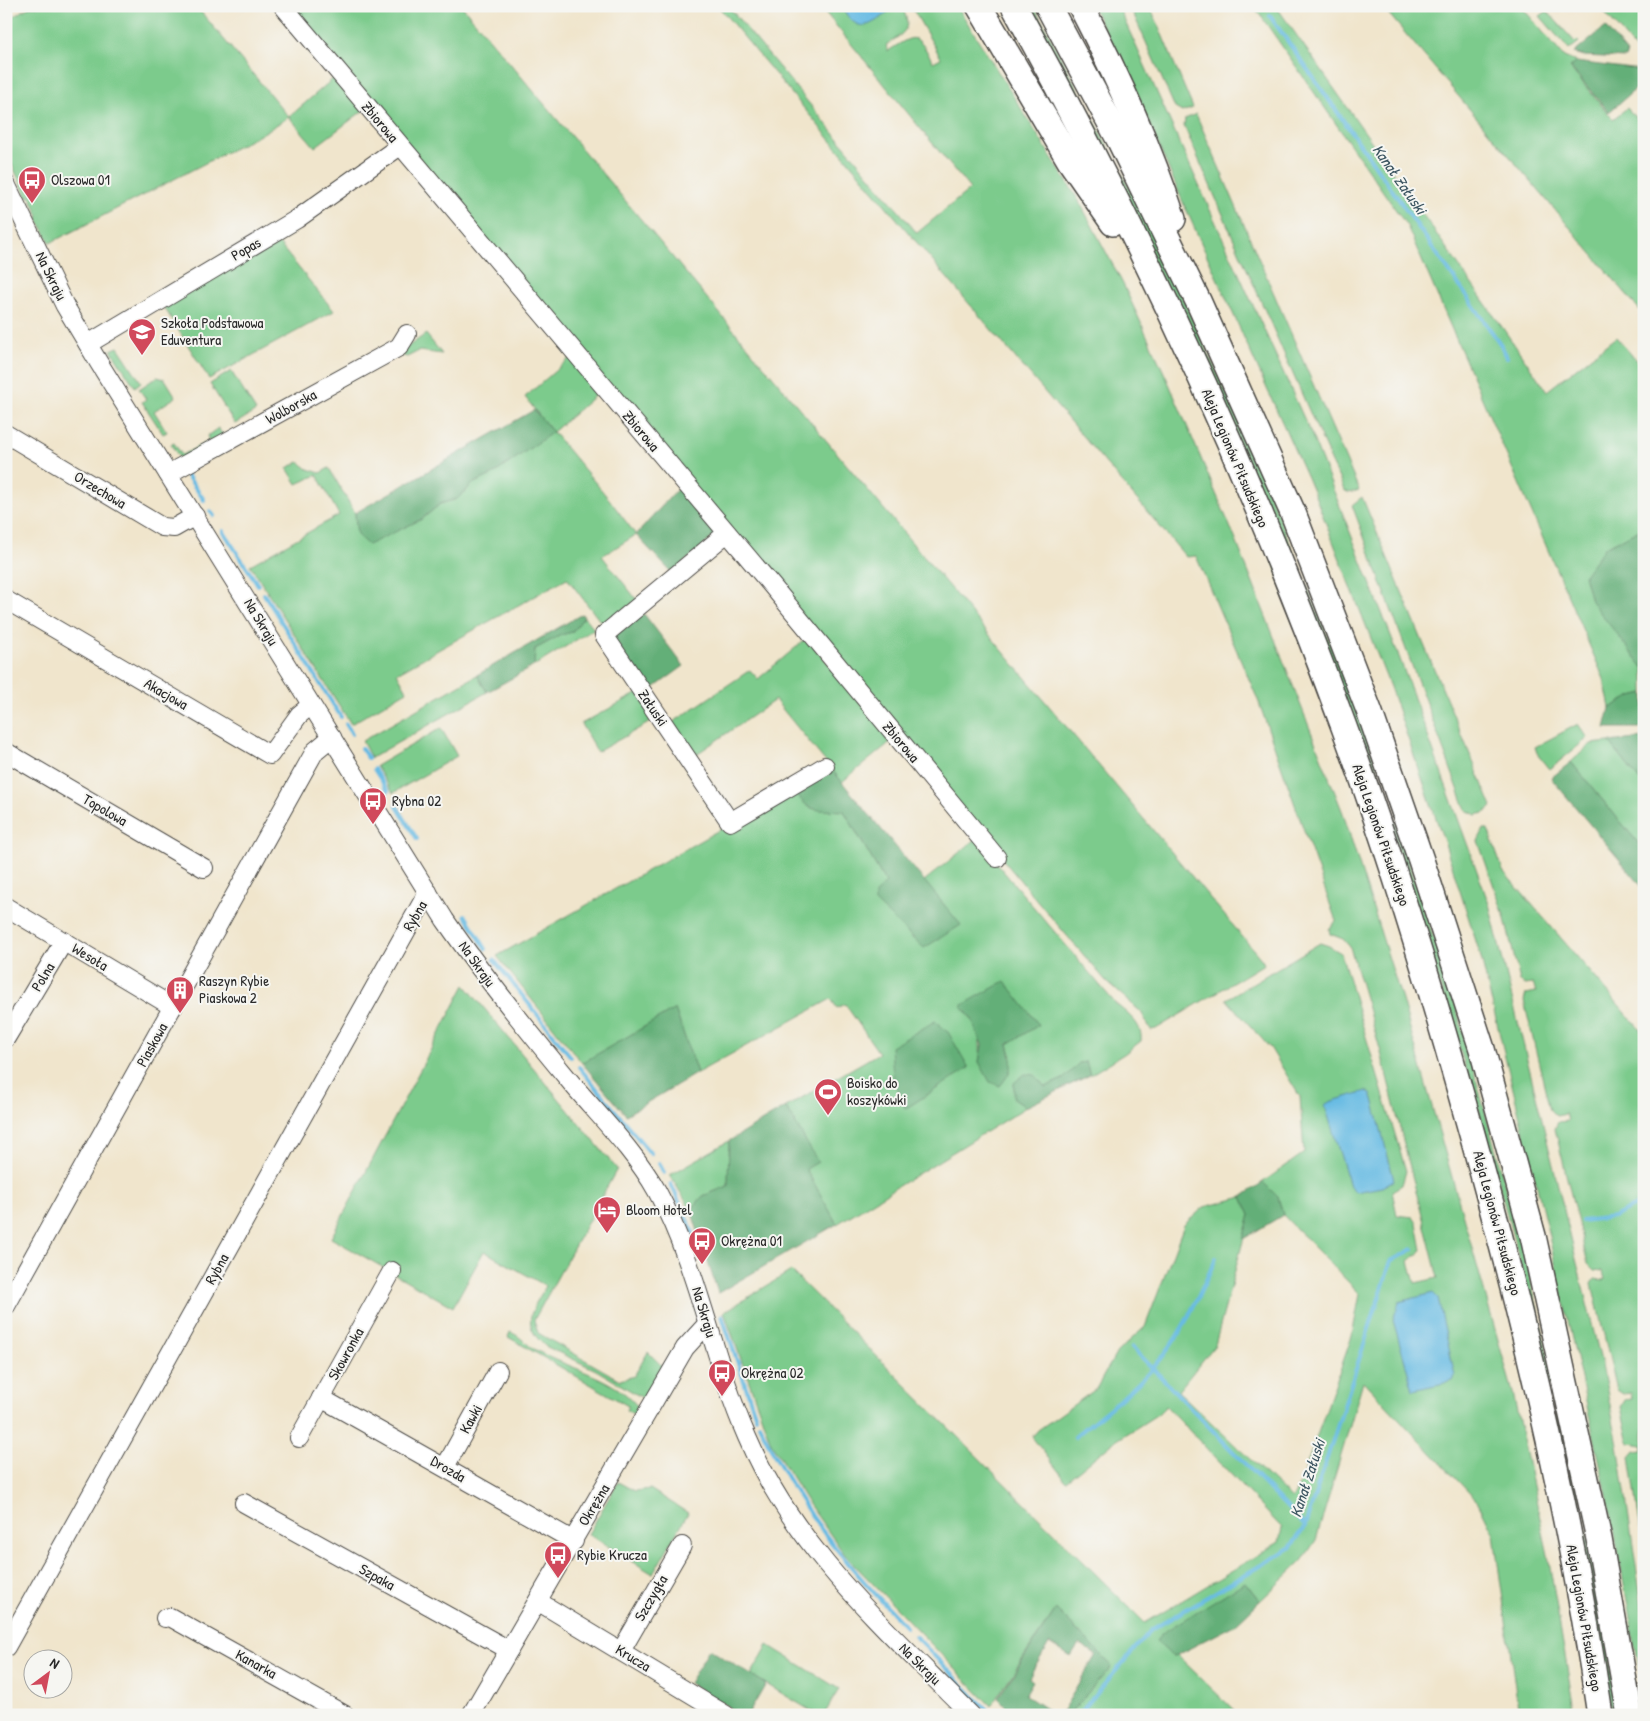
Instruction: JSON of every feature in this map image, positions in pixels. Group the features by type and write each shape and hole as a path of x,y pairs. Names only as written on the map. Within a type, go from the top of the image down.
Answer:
{"highway":[{"path":"979,6 1070,161 1158,288"},
{"name":"Aleja Legionów Piłsudskiego","path":"1014,6 1090,148 1158,288 1241,470 1310,639 1354,757 1425,967 1456,1069 1517,1298 1574,1558 1600,1715"},
{"name":"Aleja Legionów Piłsudskiego","path":"1048,6 1120,141 1199,303 1293,513 1370,713 1421,860 1482,1049 1535,1246 1600,1539 1630,1715"},
{"path":"1081,6 1119,82 1161,183 1199,303"}],"street":[{"name":"Zbiorowa","path":"283,6 727,533 997,858"},
{"name":"Popas","path":"88,344 296,219 400,146"},
{"name":"Na Skraju","path":"6,184 65,306 428,892 501,999 627,1149 651,1182 680,1243 692,1274 707,1324 746,1435 760,1468 786,1512 824,1564 971,1715"},
{"name":"Wolborska","path":"168,474 399,347 407,334"},
{"name":"Orzechowa","path":"6,434 162,527 174,528 196,516"},
{"name":"Załuski","path":"727,533 604,636 730,822 825,766"},
{"name":"Akacjowa","path":"6,600 270,755 299,715 311,705"},
{"name":"Piaskowa","path":"6,1306 315,751 332,737"},
{"name":"Topolowa","path":"6,752 204,868"},
{"name":"Rybna","path":"6,1647 428,892"},
{"name":"Wesoła","path":"6,907 173,1007"},
{"name":"Polna","path":"6,1038 64,941"},
{"name":"Skowronka","path":"299,1438 392,1271"},
{"name":"Okrężna","path":"471,1715 539,1602 685,1348 707,1324"},
{"name":"Kawki","path":"444,1467 498,1371"},
{"name":"Drozda","path":"321,1398 574,1541"},
{"name":"Szpaka","path":"244,1503 509,1650"},
{"name":"Szczygła","path":"620,1650 682,1546"},
{"name":"Krucza","path":"539,1602 726,1715"},
{"name":"Kanarka","path":"165,1618 170,1617 346,1715"}],"green space":[{"path":"6,6 11,6 14,16 31,6 196,6 289,117 260,135 50,243 37,218 39,217 30,196 27,197 6,152"},
{"path":"291,6 462,6 1264,964 1156,1029 1151,1030 1141,1012 1106,981 1050,916"},
{"path":"718,6 728,6 917,233 970,189 820,6 901,6 907,20 907,25 898,37 886,45 888,51 904,41 914,38 923,45 933,62 941,58 911,6 957,6 1079,201 1123,284 1167,379 1235,538 1343,813 1402,1000 1513,1393 1548,1555 1575,1715 1519,1715 1494,1535 1478,1502 1363,1381 1316,1540 1302,1561 1260,1601 1245,1582 1173,1657 1177,1655 1239,1715 1068,1715 1112,1666 1056,1609 991,1706 845,1555 806,1500 771,1443 724,1312 791,1271 1145,1623 1279,1542 1282,1528 1166,1406 1158,1414 1111,1444 1066,1481 1032,1437 1038,1430 1096,1389 1117,1352 1145,1327 1184,1225 1204,1207 1242,1197 1250,1215 1215,1345 1178,1391 1292,1499 1300,1484 1352,1336 1360,1294 1283,1215 1278,1197 1263,1182 1304,1153 1300,1097 1271,1049 1226,999 1320,943 1341,953 1406,1171 1402,1185 1392,1191 1397,1215 1413,1217 1417,1223 1422,1250 1409,1261 1415,1283 1438,1278 1380,1049 1350,947 1343,939 1330,934 1329,929 1336,921 1258,700 1196,556 1186,557 912,237"},
{"path":"1026,6 1034,6 1153,233 1247,438 1365,730 1454,999 1527,1264 1580,1496 1619,1715 1612,1715 1577,1517 1549,1379 1519,1259 1480,1114 1388,820"},
{"path":"1092,6 1118,6 1312,436 1397,651 1489,904 1601,1361 1618,1444 1644,1620 1644,1694 1611,1513 1548,1232 1480,954 1446,847 1390,687 1314,493 1185,207 1131,81"},
{"path":"1130,6 1150,6 1193,108 1182,112 1175,108"},
{"path":"1254,6 1276,6 1547,391 1616,337 1644,369 1644,528 1605,547 1631,650 1644,669 1644,693 1632,696 1610,708 1604,679 1407,226"},
{"path":"1382,6 1521,6 1564,57 1576,62 1570,68 1613,119 1627,108 1644,127 1644,315"},
{"path":"1599,6 1644,6 1644,30 1639,31 1644,46 1644,59"},
{"path":"1547,11 1575,42 1577,40 1579,42 1569,50 1540,16"},
{"path":"1605,27 1627,53 1625,58 1583,56 1574,53"},
{"path":"1576,62 1641,70 1644,73 1644,82 1609,112 1570,67"},
{"path":"335,77 364,110 315,147 289,117"},
{"path":"1196,114 1359,490 1349,493 1344,490 1184,126 1185,119"},
{"path":"276,240 334,311 209,379 164,307"},
{"path":"426,334 442,354 419,351 407,357 397,354"},
{"path":"118,347 141,382 135,387 111,350"},
{"path":"570,358 599,392 553,432 609,499 636,535 602,556 637,600 607,622 600,621 567,578 397,673 407,691 351,724 250,565 339,515 317,475 297,484 287,468 299,462 308,469 320,473 329,468 355,513 357,535 422,519 440,504 457,499 474,483 492,475 552,432 525,397"},
{"path":"231,371 256,411 235,424 210,384"},
{"path":"157,377 165,379 176,397 154,411 167,432 163,434 142,402 146,399 139,389"},
{"path":"534,410 553,432 492,475 474,483 457,499 440,504 422,519 368,545 357,535 355,513"},
{"path":"218,428 223,435 180,459 171,444 174,443 182,455 209,441 207,436"},
{"path":"679,487 719,532 672,573 636,535"},
{"path":"1362,497 1492,807 1484,813 1476,815 1466,810 1352,505"},
{"path":"1644,528 1644,669 1591,601 1584,575 1605,547"},
{"path":"582,614 584,617 572,632 561,635 535,649 534,666 487,692 477,675"},
{"path":"644,614 684,666 647,693 609,639"},
{"path":"584,617 594,629 534,666 535,649 561,635 572,632"},
{"path":"807,638 893,740 842,782 775,700 691,758 669,725 750,670 758,679"},
{"path":"477,675 487,692 371,758 362,741"},
{"path":"638,693 656,719 597,752 581,724"},
{"path":"1644,693 1644,728 1605,728 1610,708 1632,696"},
{"path":"1578,724 1588,738 1550,769 1537,753 1535,747"},
{"path":"441,728 457,756 393,793 376,766"},
{"path":"1644,738 1644,786 1609,742"},
{"path":"1609,742 1644,786 1644,850 1571,762 1591,744"},
{"path":"1571,762 1644,850 1644,889 1551,778"},
{"path":"829,766 961,925 924,948 875,902 875,894 886,883 844,811 820,810 809,807 793,788"},
{"path":"793,788 834,810 844,811 886,883 875,894 913,939 960,925 924,881 976,839 1115,1003 1133,1019 1139,1029 1141,1041 1090,1075 1086,1062 1079,1063 1063,1079 1045,1087 1035,1075 1014,1099 1026,1107 837,1224 805,1168 817,1162 786,1107 879,1053 845,1004 837,1008 831,999 697,1073 675,1009 582,1063 497,956","holes":["962,1006 1039,1024 1008,1044 1012,1057 979,1062 980,1046 978,1032 972,1019"]},
{"path":"1484,829 1488,829 1503,871 1644,1034 1644,1552 1630,1457 1635,1451 1642,1450 1642,1445 1630,1443 1621,1407 1625,1400 1632,1399 1631,1393 1623,1394 1617,1390 1592,1284 1595,1279 1605,1280 1603,1271 1594,1270 1588,1264 1555,1129 1558,1122 1568,1121 1566,1114 1556,1116 1550,1110 1524,1001 1526,994 1536,992 1533,984 1525,985 1520,981 1504,915 1478,841"},
{"path":"1005,981 1039,1025 1008,1044 1011,1066 1008,1075 1000,1086 990,1082 979,1062 982,1045 972,1019 961,1006"},
{"path":"465,985 617,1169 534,1320 538,1333 620,1380 634,1376 648,1352 665,1369 646,1400 596,1370 545,1346 537,1338 533,1330 531,1316 536,1302 546,1286 484,1251 453,1307 331,1238"},
{"path":"675,1009 697,1073 626,1115 582,1063"},
{"path":"935,1021 948,1032 969,1068 905,1109 893,1075 891,1047"},
{"path":"1086,1062 1090,1075 1026,1107 1014,1099 1014,1083 1025,1074 1035,1075 1045,1087 1063,1079 1079,1063"},
{"path":"786,1107 818,1162 806,1169 837,1224 718,1293 691,1210 703,1196 728,1186 729,1141"},
{"path":"729,1141 728,1186 703,1196 691,1210 670,1175"},
{"path":"1263,1182 1278,1197 1283,1215 1243,1239 1250,1215 1242,1197"},
{"path":"510,1332 529,1346 549,1357 592,1375 619,1389 640,1410 637,1416 626,1410 628,1406 508,1337"},
{"path":"618,1482 635,1491 650,1489 688,1513 653,1574 588,1534"},
{"path":"1245,1582 1260,1601 1235,1625 1173,1657 1156,1641 1162,1633"},
{"path":"1056,1609 1112,1666 1068,1715 1060,1715 1096,1655 1079,1644 1071,1657 1049,1643 1029,1678 1033,1681 1025,1695 1048,1710 1049,1715 1004,1715 1009,1709 998,1698"},
{"path":"768,1645 839,1689 824,1715 818,1715 751,1675"},
{"path":"709,1649 766,1684 748,1715 741,1715 689,1683"}],"water":[{"path":"840,6 891,7 879,19 863,26 854,23"},
{"path":"1366,1091 1371,1093 1373,1099 1394,1180 1382,1187 1356,1192 1350,1186 1325,1106 1329,1102"},
{"path":"1433,1293 1438,1298 1455,1376 1453,1381 1413,1390 1393,1320 1399,1302"}],"waterway":[{"name":"Kanał Załuski","path":"1270,16 1501,345 1507,357"},
{"path":"186,474 204,500"},
{"path":"210,511 214,516"},
{"path":"223,531 258,585"},
{"path":"264,594 341,717"},
{"path":"346,724 352,734"},
{"path":"361,748 368,758"},
{"path":"374,769 388,791"},
{"path":"396,805 417,839"},
{"path":"465,915 486,949"},
{"path":"494,960 571,1057"},
{"path":"579,1067 651,1154"},
{"path":"659,1163 664,1173"},
{"path":"671,1184 695,1237"},
{"name":"Kanał Załuski","path":"1582,1221 1613,1217 1644,1202"},
{"name":"Kanał Załuski","path":"1078,1715 1151,1630 1290,1548 1304,1529 1391,1261 1413,1249"},
{"path":"1075,1437 1135,1387 1163,1356 1189,1316 1216,1258"},
{"path":"722,1316 756,1417"},
{"path":"1132,1347 1305,1526"},
{"path":"759,1424 774,1454 806,1508 842,1556 906,1627"},
{"path":"915,1636 987,1710"}],"place":[{"name":"Olszowa 01","path":"32,204"},
{"name":"Szkoła Podstawowa Eduventura","path":"142,356"},
{"name":"Rybna 02","path":"373,825"},
{"name":"Raszyn Rybie Piaskowa 2","path":"180,1014"},
{"name":"Boisko do koszykówki","path":"828,1116"},
{"name":"Bloom Hotel","path":"607,1234"},
{"name":"Okrężna 01","path":"702,1265"},
{"name":"Okrężna 02","path":"722,1397"},
{"name":"Rybie Krucza","path":"558,1579"}]}
